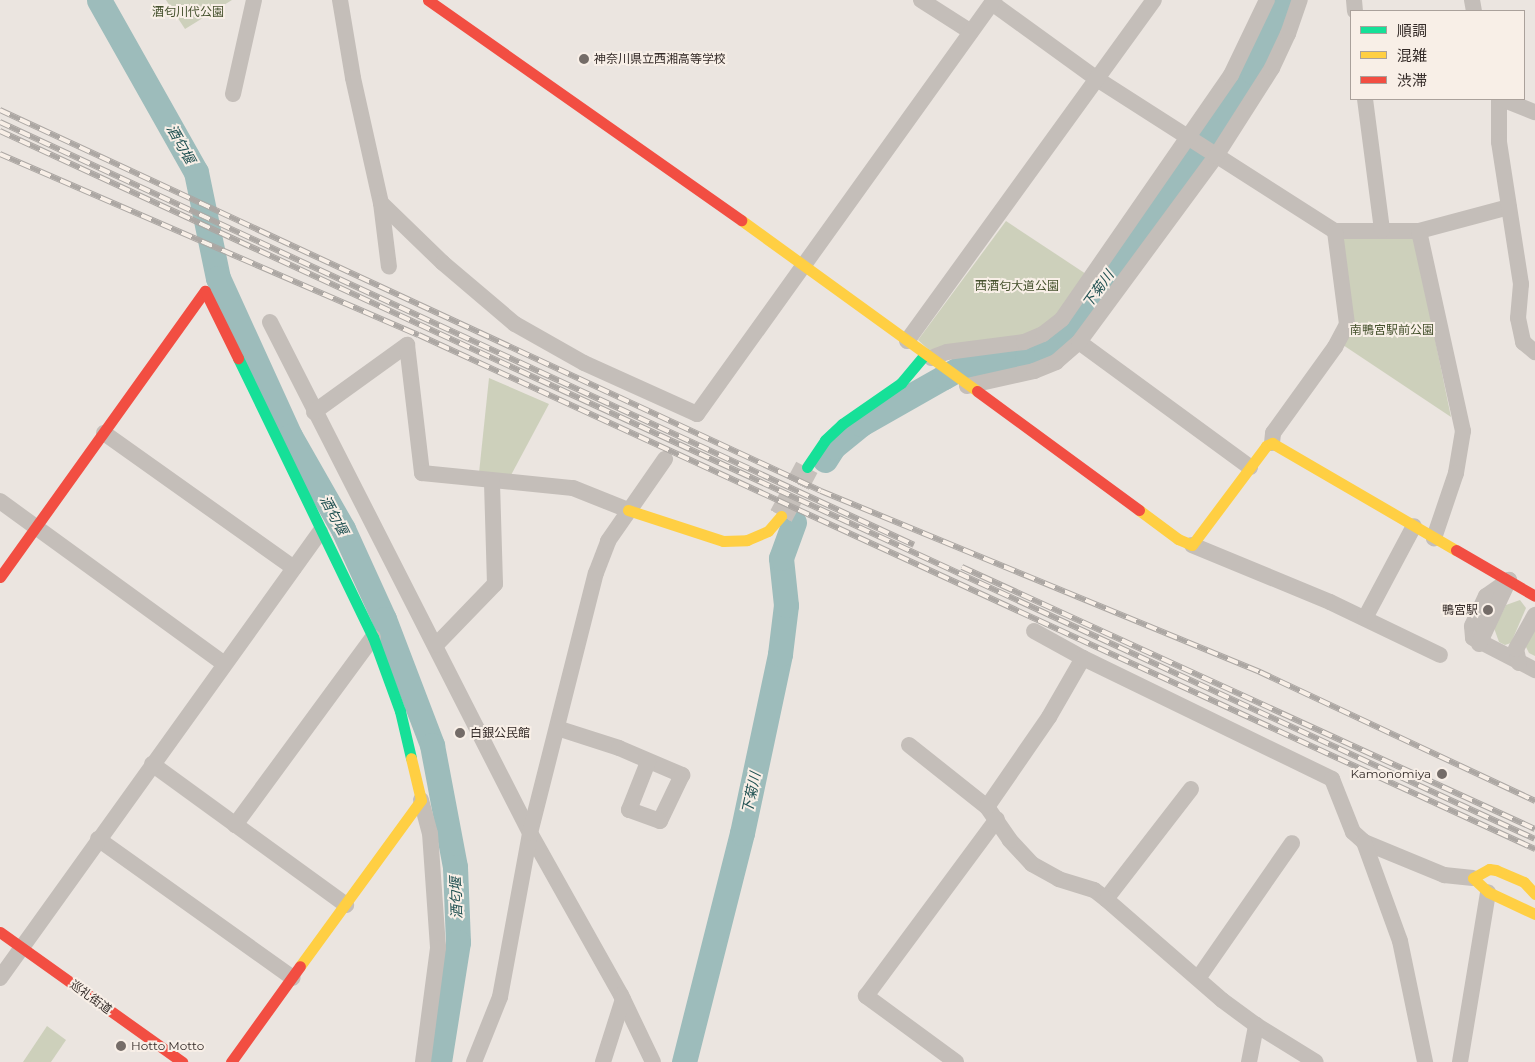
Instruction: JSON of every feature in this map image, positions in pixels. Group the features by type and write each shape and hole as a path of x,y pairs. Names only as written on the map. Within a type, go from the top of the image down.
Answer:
{"street":[{"path":"233,94 254,0"},
{"path":"340,0 353,78 381,204 389,267"},
{"path":"428,0 805,265 964,384 1178,539 1365,618 1440,655"},
{"path":"921,0 971,32"},
{"path":"907,341 1154,0"},
{"path":"808,467 826,440 842,424 901,383 931,358 947,352 1004,347 1053,328 1062,319 1231,75 1268,0"},
{"path":"964,384 1034,371 1056,362 1079,342 1216,156 1272,68 1288,34 1300,0"},
{"path":"381,204 443,263 515,324 584,363 697,414 993,1 1097,79 1335,231 1419,231 1509,207"},
{"path":"1366,100 1382,230"},
{"path":"1501,100 1500,142 1521,284 1518,318 1523,342 1535,352"},
{"path":"1504,100 1535,112"},
{"path":"1192,545 1250,466 1272,443 1273,433 1335,347 1347,324 1335,231"},
{"path":"1419,231 1463,431 1456,473 1434,538"},
{"path":"0,577 205,291 320,532 373,638 400,711 430,833 438,948 423,1062"},
{"path":"270,322 314,412 436,645 530,833 623,999 653,1062"},
{"path":"1079,342 1250,466"},
{"path":"314,412 407,346 422,474 573,488 628,510 723,541 747,540 768,531 781,516"},
{"path":"104,433 294,568"},
{"path":"1272,443 1535,596"},
{"path":"474,1062 500,997 530,833 596,573 608,541 665,460"},
{"path":"436,645 495,584 492,481"},
{"path":"0,500 224,664"},
{"path":"1365,618 1414,526"},
{"path":"0,978 320,532"},
{"path":"1509,580 1479,644 1535,670"},
{"path":"1519,663 1516,649 1531,620 1535,604"},
{"path":"1034,631 1083,658 1332,779 1353,832 1364,842 1444,875 1472,878 1489,869 1496,870 1524,882 1535,894"},
{"path":"235,825 373,638"},
{"path":"956,1062 866,996 992,813 1083,658"},
{"path":"557,728 620,748 648,762"},
{"path":"909,745 992,813 1010,840 1032,864 1059,879 1094,890 1106,898 1256,1025 1316,1062"},
{"path":"152,764 346,905"},
{"path":"1106,898 1191,789"},
{"path":"231,1062 421,800"},
{"path":"98,840 293,978"},
{"path":"1364,842 1400,941 1425,1062"},
{"path":"1199,977 1292,843"},
{"path":"1472,878 1488,892 1535,914"},
{"path":"1460,1062 1488,892"},
{"name":"巡礼街道","path":"0,932 182,1062"},
{"path":"603,1062 623,999"},
{"path":"1250,1062 1256,1025"}],"green space":[{"name":"酒匂川代公園","path":"166,0 232,0 185,29"},
{"name":"西酒匂大道公園","path":"1006,221 1086,274 1054,319 1026,337 929,350 918,340"},
{"name":"南鴨宮駅前公園","path":"1341,237 1414,237 1451,417 1343,345"},
{"path":"489,378 549,404 510,477 479,473"},
{"path":"1520,600 1526,608 1511,643 1505,645 1499,642 1494,628 1506,605"},
{"path":"1535,624 1535,656 1529,653 1525,645"},
{"path":"47,1026 66,1040 51,1062 23,1062"}],"waterway":[{"name":"酒匂堰","path":"99,0 196,172 218,278 290,436 343,529 384,619 432,745 455,867 458,942 439,1062"},
{"name":"下菊川","path":"825,460 833,447 861,424 964,366 1027,357 1046,349 1067,333 1227,112 1253,72 1286,0"},
{"name":"下菊川","path":"684,1062 742,833 780,654 786,605 781,558 794,522"}],"tunnel":[{"path":"781,516 807,467"}],"railway":[{"path":"0,110 821,491 1260,672 1535,801"},
{"path":"0,122 914,545"},
{"path":"0,131 1535,839"},
{"path":"0,154 419,335 1535,849"},
{"path":"962,567 1535,829"}],"traffic: fast":[{"path":"807,467 825,440 842,424 901,383 925,354"},
{"path":"238,358 373,637 400,711 411,758"}],"traffic: slow":[{"path":"741,220 977,391"},
{"path":"1139,510 1178,539 1192,545 1266,446 1272,443 1456,550"},
{"path":"628,510 723,541 747,540 768,531 781,516"},
{"path":"300,966 421,800 411,758"},
{"path":"1535,894 1524,882 1496,870 1489,869 1473,878 1488,892 1535,914"}],"traffic: jam":[{"path":"428,0 741,220"},
{"path":"0,577 205,291 238,358"},
{"path":"977,391 1139,510"},
{"path":"1456,550 1535,596"},
{"path":"0,932 182,1062"},
{"path":"231,1062 300,966"}],"place":[{"name":"神奈川県立西湘高等学校","path":"584,59"},
{"name":"鴨宮駅","path":"1488,610"},
{"name":"白銀公民館","path":"460,733"},
{"name":"Kamonomiya","path":"1442,774"},
{"name":"Hotto Motto","path":"121,1046"}]}
